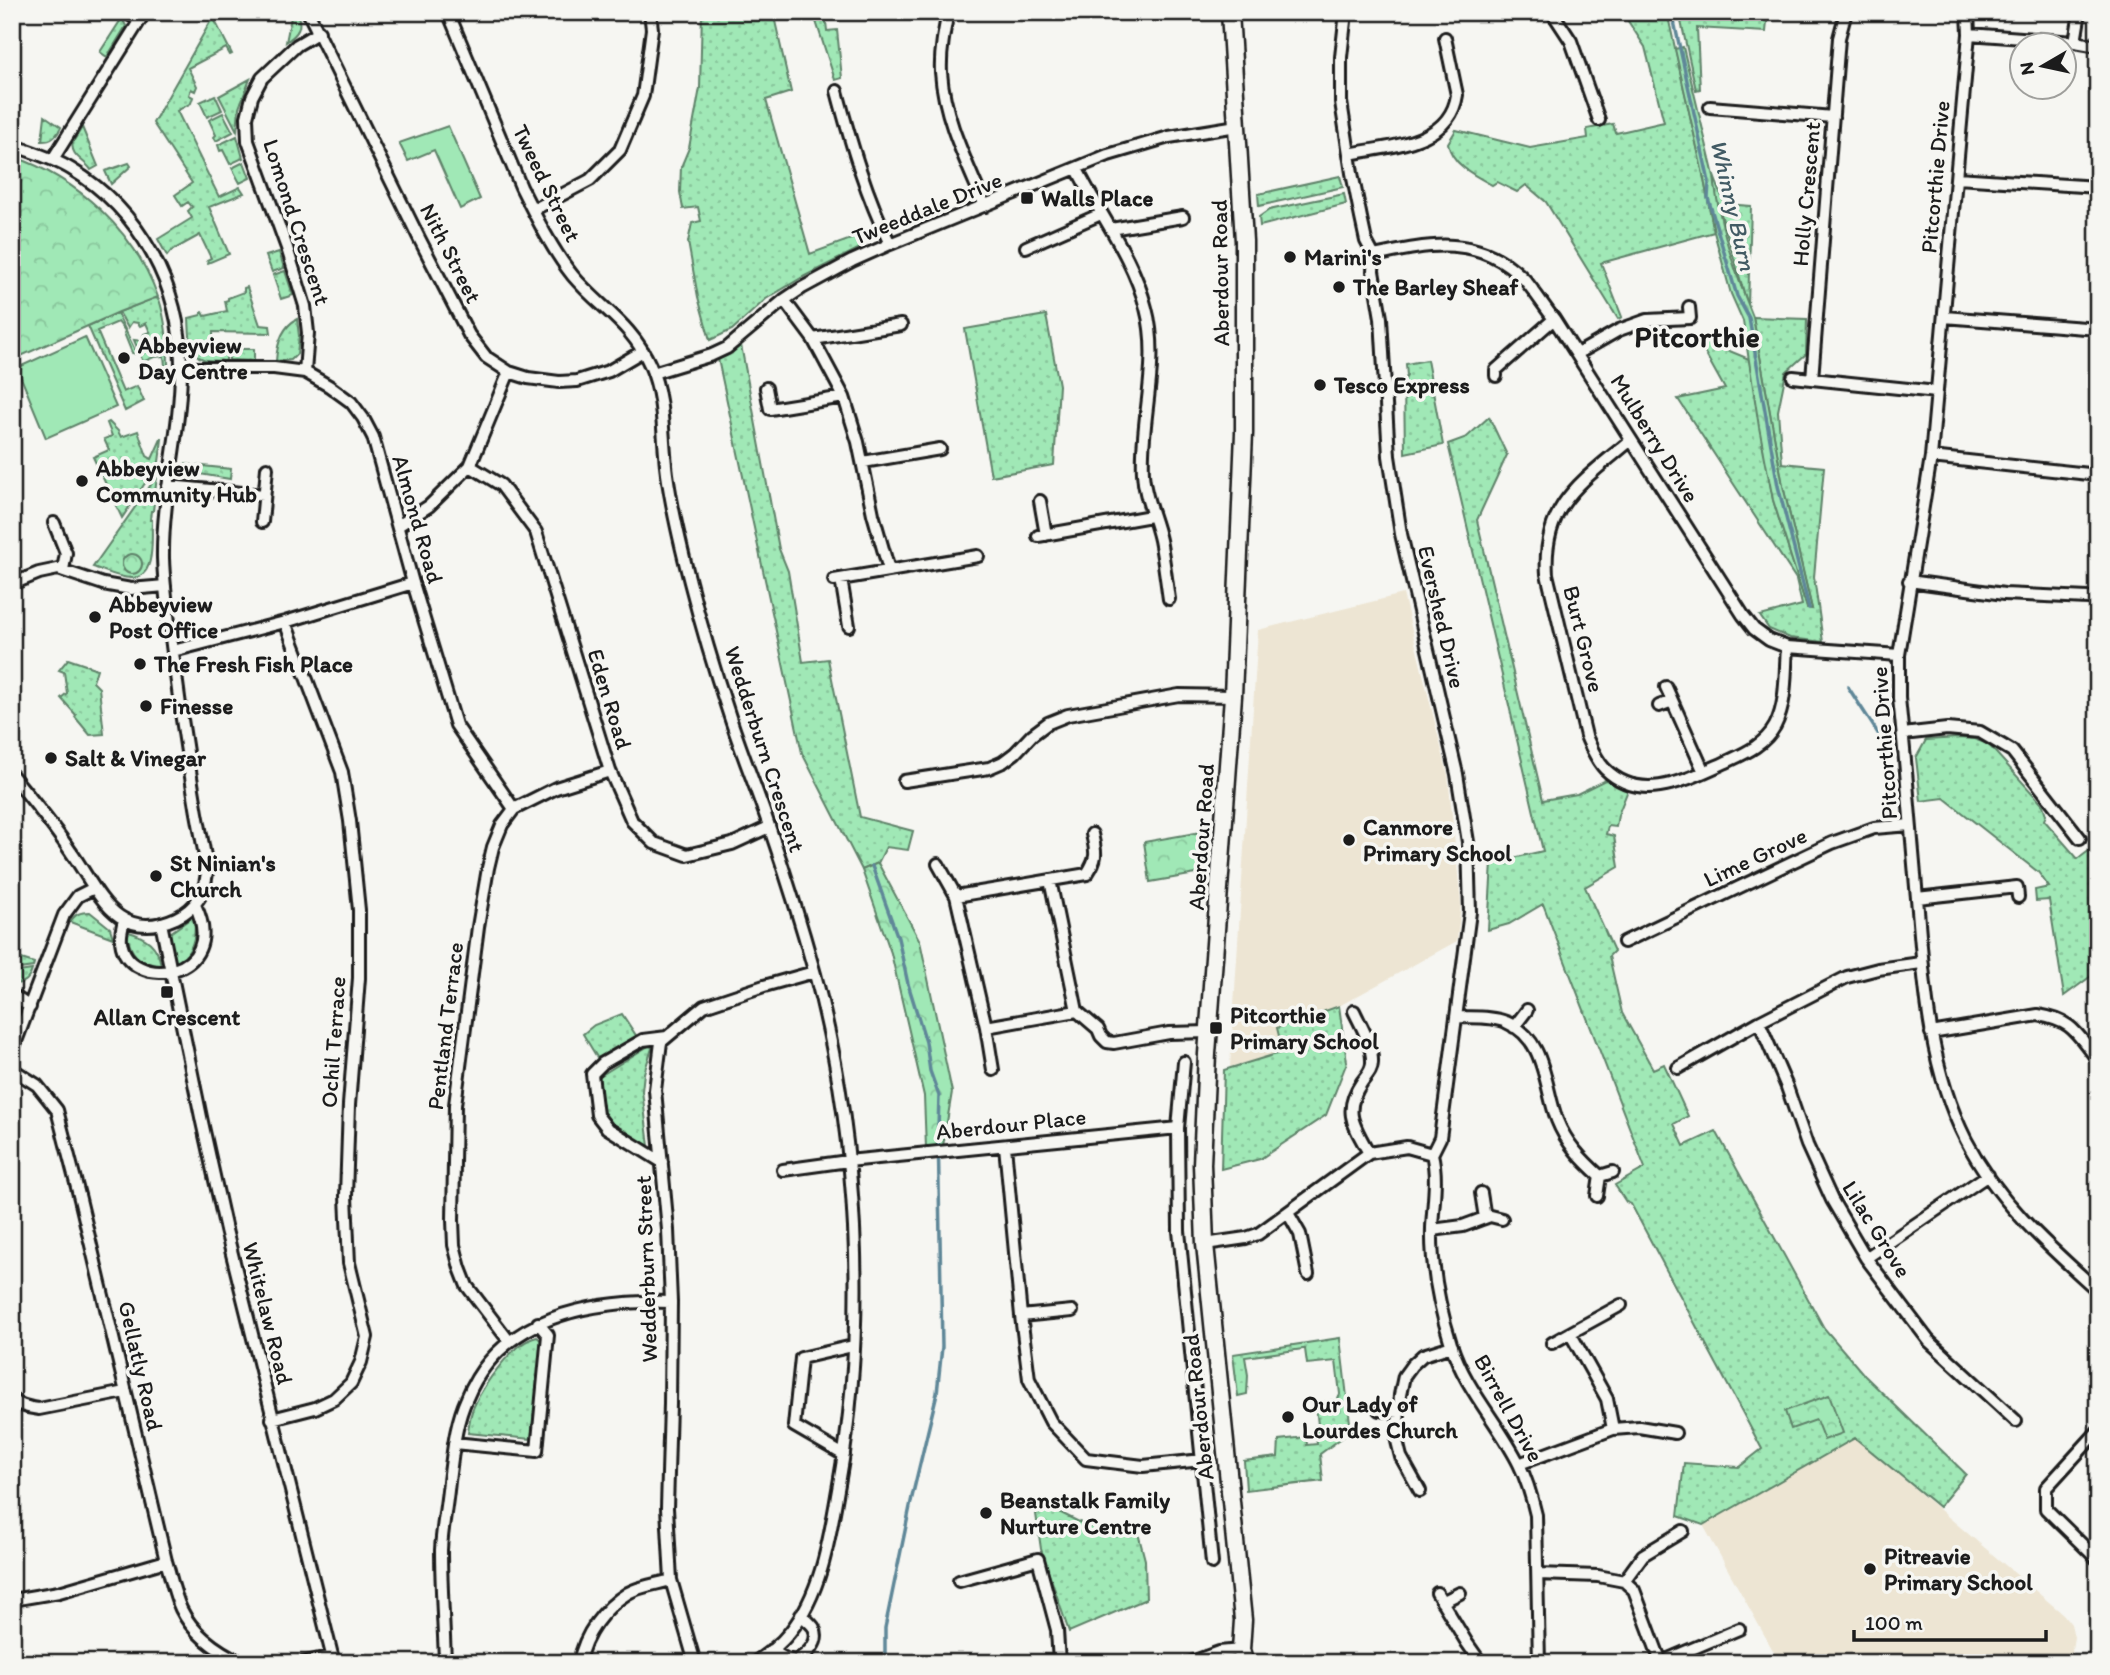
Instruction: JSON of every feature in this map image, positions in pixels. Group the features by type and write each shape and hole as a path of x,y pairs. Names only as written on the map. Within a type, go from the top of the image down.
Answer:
{"main road":[{"name":"Aberdour Road","path":"1230,12 1244,241 1244,433 1233,696 1202,1164 1205,1244 1243,1620 1243,1656"}],"street":[{"path":"53,159 142,17 126,12"},
{"name":"Nith Street","path":"308,12 419,239 469,335 486,357 509,373 544,381 577,382 609,371 643,351"},
{"name":"Tweed Street","path":"447,12 533,210 574,277 630,331 643,351"},
{"path":"533,210 590,180 620,150 643,96 652,29 650,12"},
{"path":"947,12 941,71 945,101 954,133 985,206"},
{"name":"Evershed Drive","path":"1346,12 1341,57 1342,102 1366,241 1374,256 1373,271 1381,318 1389,456 1401,534 1457,774 1468,842 1471,904 1440,1138 1432,1154 1436,1170 1432,1230"},
{"path":"1552,12 1571,41 1599,120"},
{"name":"Holly Crescent","path":"1812,379 1839,38 1846,12"},
{"name":"Pitcorthie Drive","path":"1968,12 1969,34 1931,457 1899,655 1899,698 1922,963 1931,1033 1949,1102 1967,1142 2012,1209 2037,1237 2098,1291"},
{"path":"2077,32 2080,12"},
{"name":"Lomond Crescent","path":"305,372 308,333 305,306 248,141 247,117 252,97 262,78 297,45 319,32"},
{"path":"1969,34 2008,37"},
{"path":"1349,154 1422,138 1435,131 1447,119 1457,95 1444,38"},
{"path":"2078,43 2098,46"},
{"path":"1450,64 1463,61"},
{"path":"837,91 855,159 890,244"},
{"path":"1710,107 1833,117"},
{"name":"Tweeddale Drive","path":"653,373 727,348 784,300 842,266 890,244 1136,146 1188,133 1237,127"},
{"path":"12,145 53,159 73,170 116,204 141,234 157,262 168,290 180,338 181,368 163,556 191,788 207,867 207,880 195,905 177,918 148,926 124,919 110,910 72,853 12,775"},
{"path":"1077,169 1136,279 1146,309 1151,336 1152,369 1144,422 1143,472 1145,496 1159,538 1169,599"},
{"path":"1957,178 2098,187"},
{"path":"1026,247 1101,214"},
{"path":"1111,229 1183,217"},
{"name":"Mulberry Drive","path":"1374,256 1422,246 1469,248 1508,266 1525,281 1554,319 1754,629 1787,648 1899,655"},
{"path":"784,300 813,340 844,397 889,570"},
{"path":"1944,317 2098,329"},
{"path":"1577,354 1619,330 1647,320 1690,318"},
{"path":"1496,376 1496,370 1554,319"},
{"path":"813,340 901,324"},
{"name":"Wedderburn Crescent","path":"643,351 653,373 662,411 667,474 690,582 727,711 769,827 814,972 835,1058 848,1161 853,1223 853,1346 844,1455 830,1537 813,1592 801,1615 789,1634 754,1663"},
{"name":"Almond Road","path":"181,368 285,369 305,372 351,402 373,437 456,725 514,809"},
{"path":"398,526 429,506 470,466 509,373"},
{"path":"1793,377 1937,392"},
{"path":"766,388 769,409 844,397"},
{"name":"Burt Grove","path":"1631,440 1579,484 1565,502 1554,519 1546,556 1547,574 1586,736 1604,769 1621,780 1636,785 1668,786 1750,751 1764,741 1781,710 1787,648"},
{"path":"863,462 940,449"},
{"path":"1931,457 2098,475"},
{"name":"Eden Road","path":"470,466 501,485 536,531 610,771 632,821 654,843 687,855 732,844 769,827"},
{"path":"261,522 267,468"},
{"path":"168,486 264,495"},
{"path":"1040,501 1042,535 1151,516"},
{"path":"54,523 66,552 63,570"},
{"path":"849,626 837,579 978,556"},
{"path":"12,584 39,573 63,570 103,584 131,590 165,586"},
{"path":"1909,581 2004,594 2088,598"},
{"path":"173,651 285,622 414,583"},
{"name":"Ochil Terrace","path":"272,1419 314,1408 334,1399 351,1383 361,1362 367,1337 349,1263 346,1196 349,1105 359,978 359,910 350,821 342,772 285,622"},
{"path":"1666,687 1704,772"},
{"path":"904,781 989,768 1015,753 1048,723 1068,715 1180,695 1233,696"},
{"path":"1658,706 1672,701"},
{"path":"1903,734 1947,729 1980,732 1991,738 2011,751 2080,838"},
{"path":"514,809 556,788 610,771"},
{"name":"Pentland Terrace","path":"509,1341 467,1286 454,1245 453,1220 455,1105 478,927 493,846 502,825 514,809"},
{"name":"Lime Grove","path":"1624,942 1832,844 1874,828 1910,825"},
{"path":"957,896 1087,874 1096,857 1092,834"},
{"path":"938,864 957,896 993,1070"},
{"path":"1050,880 1077,1011 1098,1029 1107,1042 1169,1033 1209,1032"},
{"path":"1917,898 2017,887"},
{"path":"12,1052 64,915 78,896 94,888"},
{"path":"124,919 120,938 122,949 135,965 157,972 170,970 186,965 201,947 204,928 195,905"},
{"name":"Whitelaw Road","path":"161,923 205,1136 272,1419 333,1659"},
{"path":"1678,1068 1847,977 1878,969 1922,963"},
{"path":"662,1162 607,1128 597,1115 592,1074 603,1063 643,1040 667,1037 704,1006 814,972"},
{"path":"12,995 30,1007"},
{"path":"1514,1027 1527,1010"},
{"path":"986,1027 1077,1011"},
{"path":"1354,1011 1370,1048 1372,1063 1356,1091 1350,1113 1369,1153"},
{"path":"1931,1033 2038,1015 2054,1017 2069,1024 2098,1060"},
{"path":"1457,1017 1504,1021 1531,1043 1540,1059 1556,1119 1580,1158 1600,1176"},
{"name":"Lilac Grove","path":"1759,1022 1787,1087 1807,1145 1832,1200 1866,1258 1929,1341 2015,1421"},
{"name":"Wedderburn Street","path":"667,1037 661,1042 655,1090 671,1302 667,1508 671,1580 695,1663"},
{"name":"Aberdour Road","path":"1184,1062 1178,1128 1178,1231 1212,1563"},
{"name":"Gellatly Road","path":"12,1069 37,1085 57,1110 166,1561 181,1609 191,1625 210,1643 243,1663"},
{"name":"Aberdour Place","path":"848,1161 1178,1128"},
{"path":"1005,1146 1029,1378 1051,1422 1086,1458 1143,1466 1202,1460"},
{"path":"1205,1244 1258,1234 1369,1153 1407,1147 1432,1154"},
{"path":"783,1170 848,1161"},
{"path":"1600,1176 1613,1172"},
{"path":"1866,1258 1988,1175"},
{"path":"1597,1196 1600,1176"},
{"path":"1481,1193 1485,1218"},
{"path":"1288,1213 1300,1234 1308,1274"},
{"path":"1432,1230 1463,1226 1490,1216 1502,1219"},
{"name":"Birrell Drive","path":"1432,1230 1438,1299 1452,1346 1465,1378 1519,1464 1536,1515 1539,1663"},
{"path":"446,1663 441,1548 454,1443 467,1397 477,1379 509,1341 557,1315 631,1301 671,1302"},
{"path":"1552,1343 1622,1305"},
{"path":"1021,1316 1072,1311"},
{"path":"454,1443 537,1451 548,1335 538,1323"},
{"path":"1570,1333 1607,1399 1613,1429"},
{"path":"844,1455 794,1426 800,1358 853,1346"},
{"path":"1420,1492 1401,1457 1397,1441 1404,1376 1423,1355 1452,1346"},
{"path":"12,1399 27,1407 39,1409 125,1392"},
{"path":"1379,1410 1399,1412"},
{"path":"1519,1464 1613,1429 1639,1427 1675,1433"},
{"path":"2098,1431 2046,1488 2046,1509 2098,1560"},
{"path":"1209,1526 1232,1523"},
{"path":"1624,1581 1643,1555 1683,1531"},
{"path":"959,1581 1038,1559 1057,1630 1059,1663"},
{"path":"12,1600 59,1592 166,1561"},
{"path":"1538,1574 1598,1576 1624,1581 1634,1590 1661,1662 1739,1629"},
{"path":"579,1663 580,1654 600,1616 630,1591 671,1580"},
{"path":"1460,1593 1439,1598 1481,1663"},
{"path":"771,1650 786,1659 796,1661 808,1653 815,1642 814,1628 801,1615"},
{"path":"1189,1663 1219,1652 1243,1656"},
{"path":"303,1663 333,1659"}],"shaded area":[{"name":"Canmore Primary School","path":"1403,594 1448,775 1461,904 1457,941 1339,1006 1278,1027 1284,1052 1230,1067 1258,630"},
{"name":"Pitreavie Primary School","path":"1855,1438 2063,1614 2071,1624 2074,1637 2067,1663 1780,1663 1703,1525"}],"green space":[{"path":"292,12 297,13 299,26 294,36 286,42"},
{"path":"702,12 773,12 791,92 766,100 810,254 870,232 862,247 766,299 732,330 710,340 698,297 688,242 692,223 701,221 698,207 683,209 680,192 681,167 689,148 700,88"},
{"path":"813,12 825,12 827,31 837,30 842,78 835,80"},
{"path":"1622,12 1667,12 1714,232 1601,263 1622,317 1618,319 1546,202 1526,185 1517,192 1497,182 1492,185 1478,178 1459,163 1448,143 1456,130 1530,148 1588,138 1587,129 1613,124 1616,133 1664,122 1645,47"},
{"path":"1679,12 1768,12 1766,32 1697,28 1700,89 1696,90"},
{"path":"213,17 232,54 230,55 226,48 188,68 197,86 195,91 191,89 191,103 177,111 219,197 240,187 244,193 209,207 229,254 208,263 207,260 211,258 200,235 167,256 158,239 192,218 188,211 192,207 188,202 182,206 175,195 192,183 153,123"},
{"path":"122,18 126,26 107,57 100,52"},
{"path":"1683,47 1724,229 1753,317 1783,486 1812,609 1807,608 1773,500 1743,321 1731,294 1714,232 1675,49"},
{"path":"250,79 239,108 237,131 219,96"},
{"path":"215,95 222,110 207,117 200,102"},
{"path":"223,113 233,132 216,141 209,120"},
{"path":"45,116 61,127 54,137 42,141"},
{"path":"448,126 480,199 460,209 434,150 408,161 399,143"},
{"path":"82,127 98,166 91,170 72,147"},
{"path":"237,136 243,158 230,164 218,145"},
{"path":"12,156 59,178 101,210 135,250 158,297 12,360"},
{"path":"244,162 250,178 240,183 232,168"},
{"path":"129,163 131,166 111,184 105,171"},
{"path":"1340,176 1343,187 1259,206 1258,194"},
{"path":"1714,176 1725,204 1751,206 1748,306 1716,197"},
{"path":"1344,194 1346,204 1260,226 1259,217 1269,210"},
{"path":"279,252 284,268 272,272 266,256"},
{"path":"285,271 293,295 281,299 273,275"},
{"path":"247,287 260,325 270,326 271,333 213,332 213,348 226,349 226,361 208,360 198,356 192,347 189,318 203,312 205,316 227,311 225,301 244,292"},
{"path":"154,298 159,299 163,316 168,367 165,366 164,356 143,362 134,340 142,341 144,334 150,332 146,323 140,326 132,322 128,328 119,312"},
{"path":"117,313 137,354 132,353 125,331 118,322 97,331 123,392 137,386 144,401 125,411 88,326"},
{"path":"1046,315 1059,385 1054,465 991,476 965,329"},
{"path":"1753,317 1807,319 1806,354 1786,372 1778,411 1782,463 1824,467 1814,577 1823,642 1790,638 1769,629 1760,616 1802,605 1796,579 1678,399 1725,389 1700,344 1703,340 1749,359 1773,500 1807,608 1812,609 1783,486"},
{"path":"297,319 297,354 291,360 276,361 281,337"},
{"path":"85,337 116,407 46,438 17,368"},
{"path":"741,345 779,549 788,571 803,662 828,659 860,817 913,831 908,850 886,847 878,863 862,870 802,753 718,359"},
{"path":"229,349 254,349 254,361 229,360"},
{"path":"1427,360 1443,445 1405,453 1406,364"},
{"path":"1489,417 1507,455 1477,520 1543,800 1577,794 1607,779 1628,790 1616,827 1608,826 1606,834 1614,836 1619,867 1585,887 1614,951 1609,956 1622,1013 1653,1069 1664,1064 1688,1116 1674,1124 1684,1146 1716,1131 1824,1328 1865,1376 1966,1474 1939,1507 1855,1438 1703,1525 1678,1516 1684,1463 1739,1467 1762,1449 1631,1204 1626,1202 1615,1185 1645,1168 1543,904 1509,924 1488,930 1492,863 1543,851 1448,444 1467,437"},
{"path":"109,422 121,437 138,431 147,456 152,459 162,439 159,462 122,518 93,457 109,450 104,439 112,436 107,423"},
{"path":"183,464 231,469 230,479 194,473 187,477 182,471"},
{"path":"157,476 150,520 151,556 145,572 126,578 93,567"},
{"path":"132,554 139,557 142,564 139,571 132,574 125,571 122,564 125,557"},
{"path":"68,659 97,669 93,682 99,688 104,734 90,735 61,698 67,693 64,672 59,670"},
{"path":"1974,739 1988,744 2043,805 2046,815 2044,820 2078,859 2098,844 2098,971 2064,996 2049,900 2036,901 2035,890 2049,887 2038,872 1944,798 1921,801 1916,758 1926,740"},
{"path":"1207,831 1202,873 1150,882 1144,842"},
{"path":"878,863 920,941 952,1092 943,1146 926,1148 924,1096 891,953 862,870"},
{"path":"90,912 110,928 113,938 70,922 78,914"},
{"path":"194,916 195,934 192,944 183,959 184,962 177,963 173,958 170,933"},
{"path":"126,931 150,942 157,952 161,966 156,967 137,956 124,935"},
{"path":"12,956 34,963 33,967 12,970"},
{"path":"32,970 25,981 12,984 12,973"},
{"path":"1339,1006 1347,1062 1326,1115 1260,1159 1221,1169 1224,1070 1283,1052 1277,1028"},
{"path":"622,1014 637,1037 598,1059 583,1034 594,1025"},
{"path":"650,1045 652,1048 644,1073 642,1091 649,1146 644,1148 605,1120 599,1082 600,1076"},
{"path":"537,1337 542,1341 531,1439 468,1433 473,1409 492,1376 518,1347"},
{"path":"1340,1338 1351,1431 1320,1454 1323,1481 1246,1490 1244,1461 1278,1457 1279,1440 1306,1437 1307,1445 1317,1444 1315,1426 1318,1425 1313,1403 1337,1400 1340,1394 1336,1361 1307,1364 1303,1349 1245,1357 1247,1394 1238,1396 1233,1354"},
{"path":"1829,1395 1843,1433 1824,1440 1816,1420 1791,1429 1785,1411"},
{"path":"1047,1506 1087,1526 1138,1533 1145,1560 1146,1599 1069,1632 1041,1549 1036,1514"}],"waterway":[{"name":"Whinny Burn","path":"1672,12 1709,182 1708,198 1737,296 1749,318 1778,486 1809,608"},
{"name":"Whinny Burn","path":"1848,687 1885,744"},
{"path":"872,866 898,938 908,984 926,1042 930,1071 939,1096 942,1347 937,1393 885,1628 885,1663"}],"place":[{"name":"Walls Place","path":"1027,198"},
{"name":"Marini's","path":"1290,257"},
{"name":"The Barley Sheaf","path":"1339,287"},
{"name":"Abbeyview Day Centre","path":"124,358"},
{"name":"Tesco Express","path":"1320,385"},
{"name":"Abbeyview Community Hub","path":"82,481"},
{"name":"Abbeyview Post Office","path":"95,617"},
{"name":"The Fresh Fish Place","path":"140,664"},
{"name":"Finesse","path":"146,706"},
{"name":"Salt & Vinegar","path":"51,758"},
{"name":"Canmore Primary School","path":"1349,840"},
{"name":"St Ninian's Church","path":"156,876"},
{"name":"Allan Crescent","path":"167,992"},
{"name":"Pitcorthie Primary School","path":"1216,1028"},
{"name":"Our Lady of Lourdes Church","path":"1288,1417"},
{"name":"Beanstalk Family Nurture Centre","path":"986,1513"},
{"name":"Pitreavie Primary School","path":"1870,1569"}],"district":[{"name":"Pitcorthie","path":"1697,337"}]}
